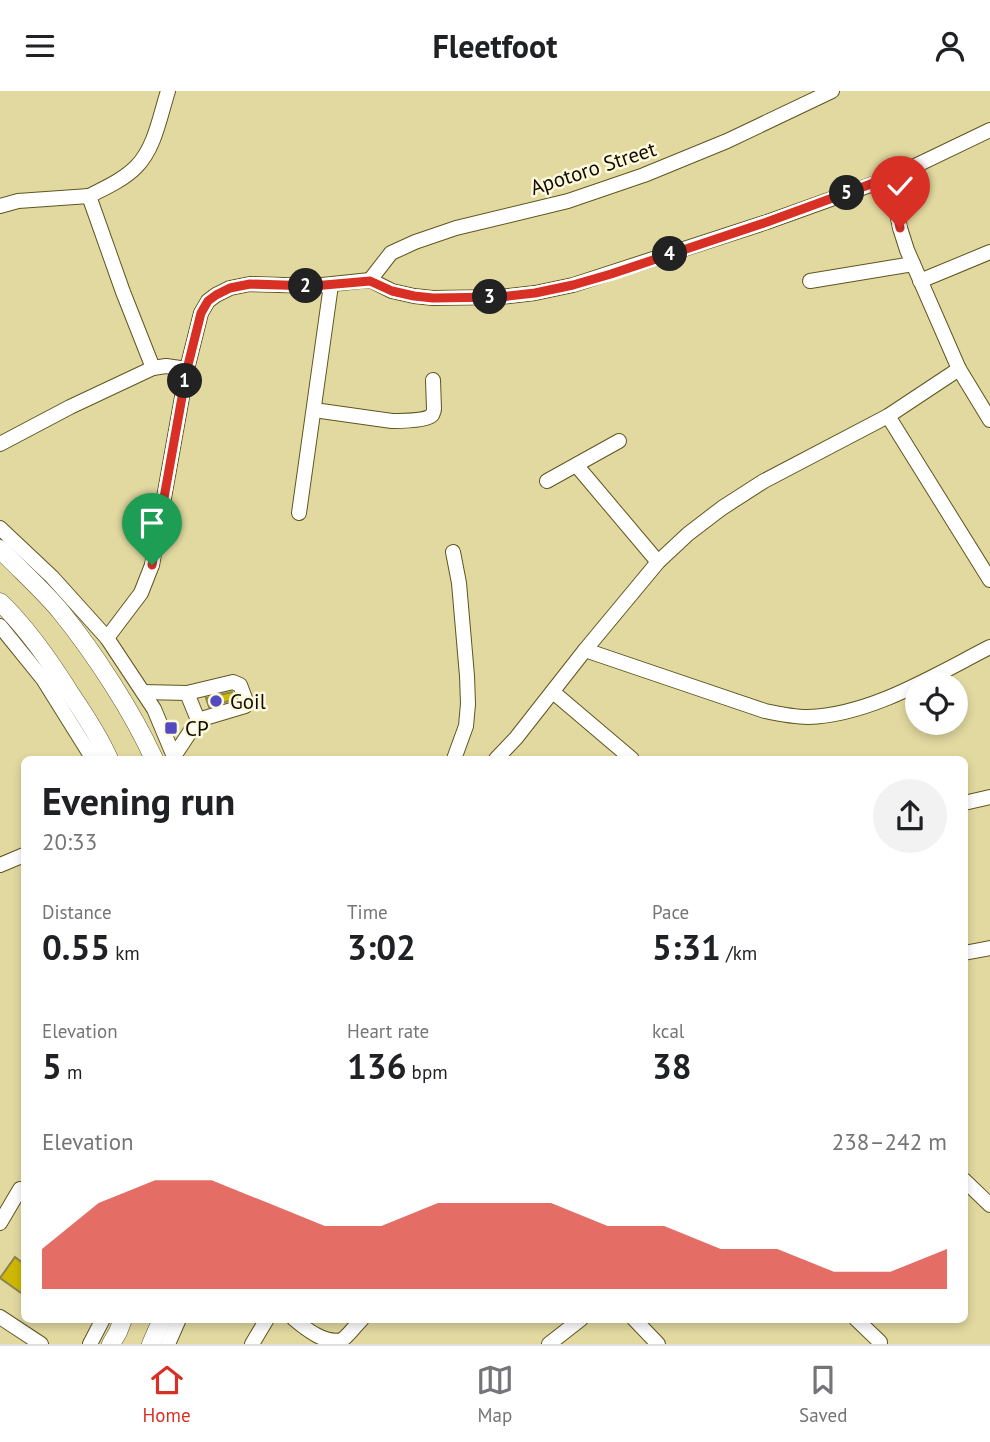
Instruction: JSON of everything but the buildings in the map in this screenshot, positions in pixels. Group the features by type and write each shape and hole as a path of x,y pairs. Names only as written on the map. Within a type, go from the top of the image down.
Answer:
{"main road":[{"path":"0,549 60,611 99,664 143,735 153,756"},
{"path":"0,602 16,618 59,675 100,738 108,756"},
{"path":"111,1344 121,1323"},
{"path":"151,1344 160,1323"}],"street":[{"path":"0,206 18,201 89,196 117,182 137,166 152,142 168,91"},
{"name":"Apotoro Street","path":"370,281 391,253 415,242 568,201 644,176 727,141 832,91"},
{"path":"107,638 141,593 152,565 187,369 201,313 208,301 216,295 230,288 250,284 331,285 370,281 392,291 433,298 500,297 573,285 767,222 890,177 990,130"},
{"path":"890,177 900,228 913,264 959,369 990,420"},
{"path":"89,196 153,368"},
{"path":"920,281 990,252"},
{"path":"810,281 913,264"},
{"path":"299,513 331,285"},
{"path":"0,444 153,368 166,366 187,369"},
{"path":"499,756 657,562 688,534 764,481 888,416 959,369"},
{"path":"314,410 392,421 430,417 434,409 433,380"},
{"path":"888,416 990,580"},
{"path":"547,481 619,441"},
{"path":"577,465 657,562"},
{"path":"0,528 52,577 107,638 153,709 173,756"},
{"path":"453,552 459,583 468,690 466,726 455,756"},
{"path":"0,626 43,679 91,756"},
{"path":"585,650 765,711 805,717 850,711 874,702 990,647"},
{"path":"143,692 187,693 233,682 240,685 246,701 245,706 198,720 175,756"},
{"path":"553,692 628,756"},
{"path":"187,693 198,720"},
{"path":"968,802 990,797"},
{"path":"0,865 21,856"},
{"path":"968,952 990,947"},
{"path":"968,1184 990,1205"},
{"path":"0,1223 20,1189"},
{"path":"0,1317 41,1344"},
{"path":"90,1344 101,1323"},
{"path":"167,1344 177,1323"},
{"path":"252,1344 265,1323"},
{"path":"299,1323 329,1344 342,1340 358,1323"},
{"path":"549,1344 576,1323"},
{"path":"638,1323 657,1344"},
{"path":"860,1323 880,1342"}],"place":[{"name":"Goil","path":"216,701"},
{"name":"CP","path":"171,728"}],"route":[{"path":"152,565 187,369 201,313 208,301 230,288 250,284 313,286 370,281 392,291 433,298 500,297 535,293 611,274 767,222 890,177 900,228"}]}
